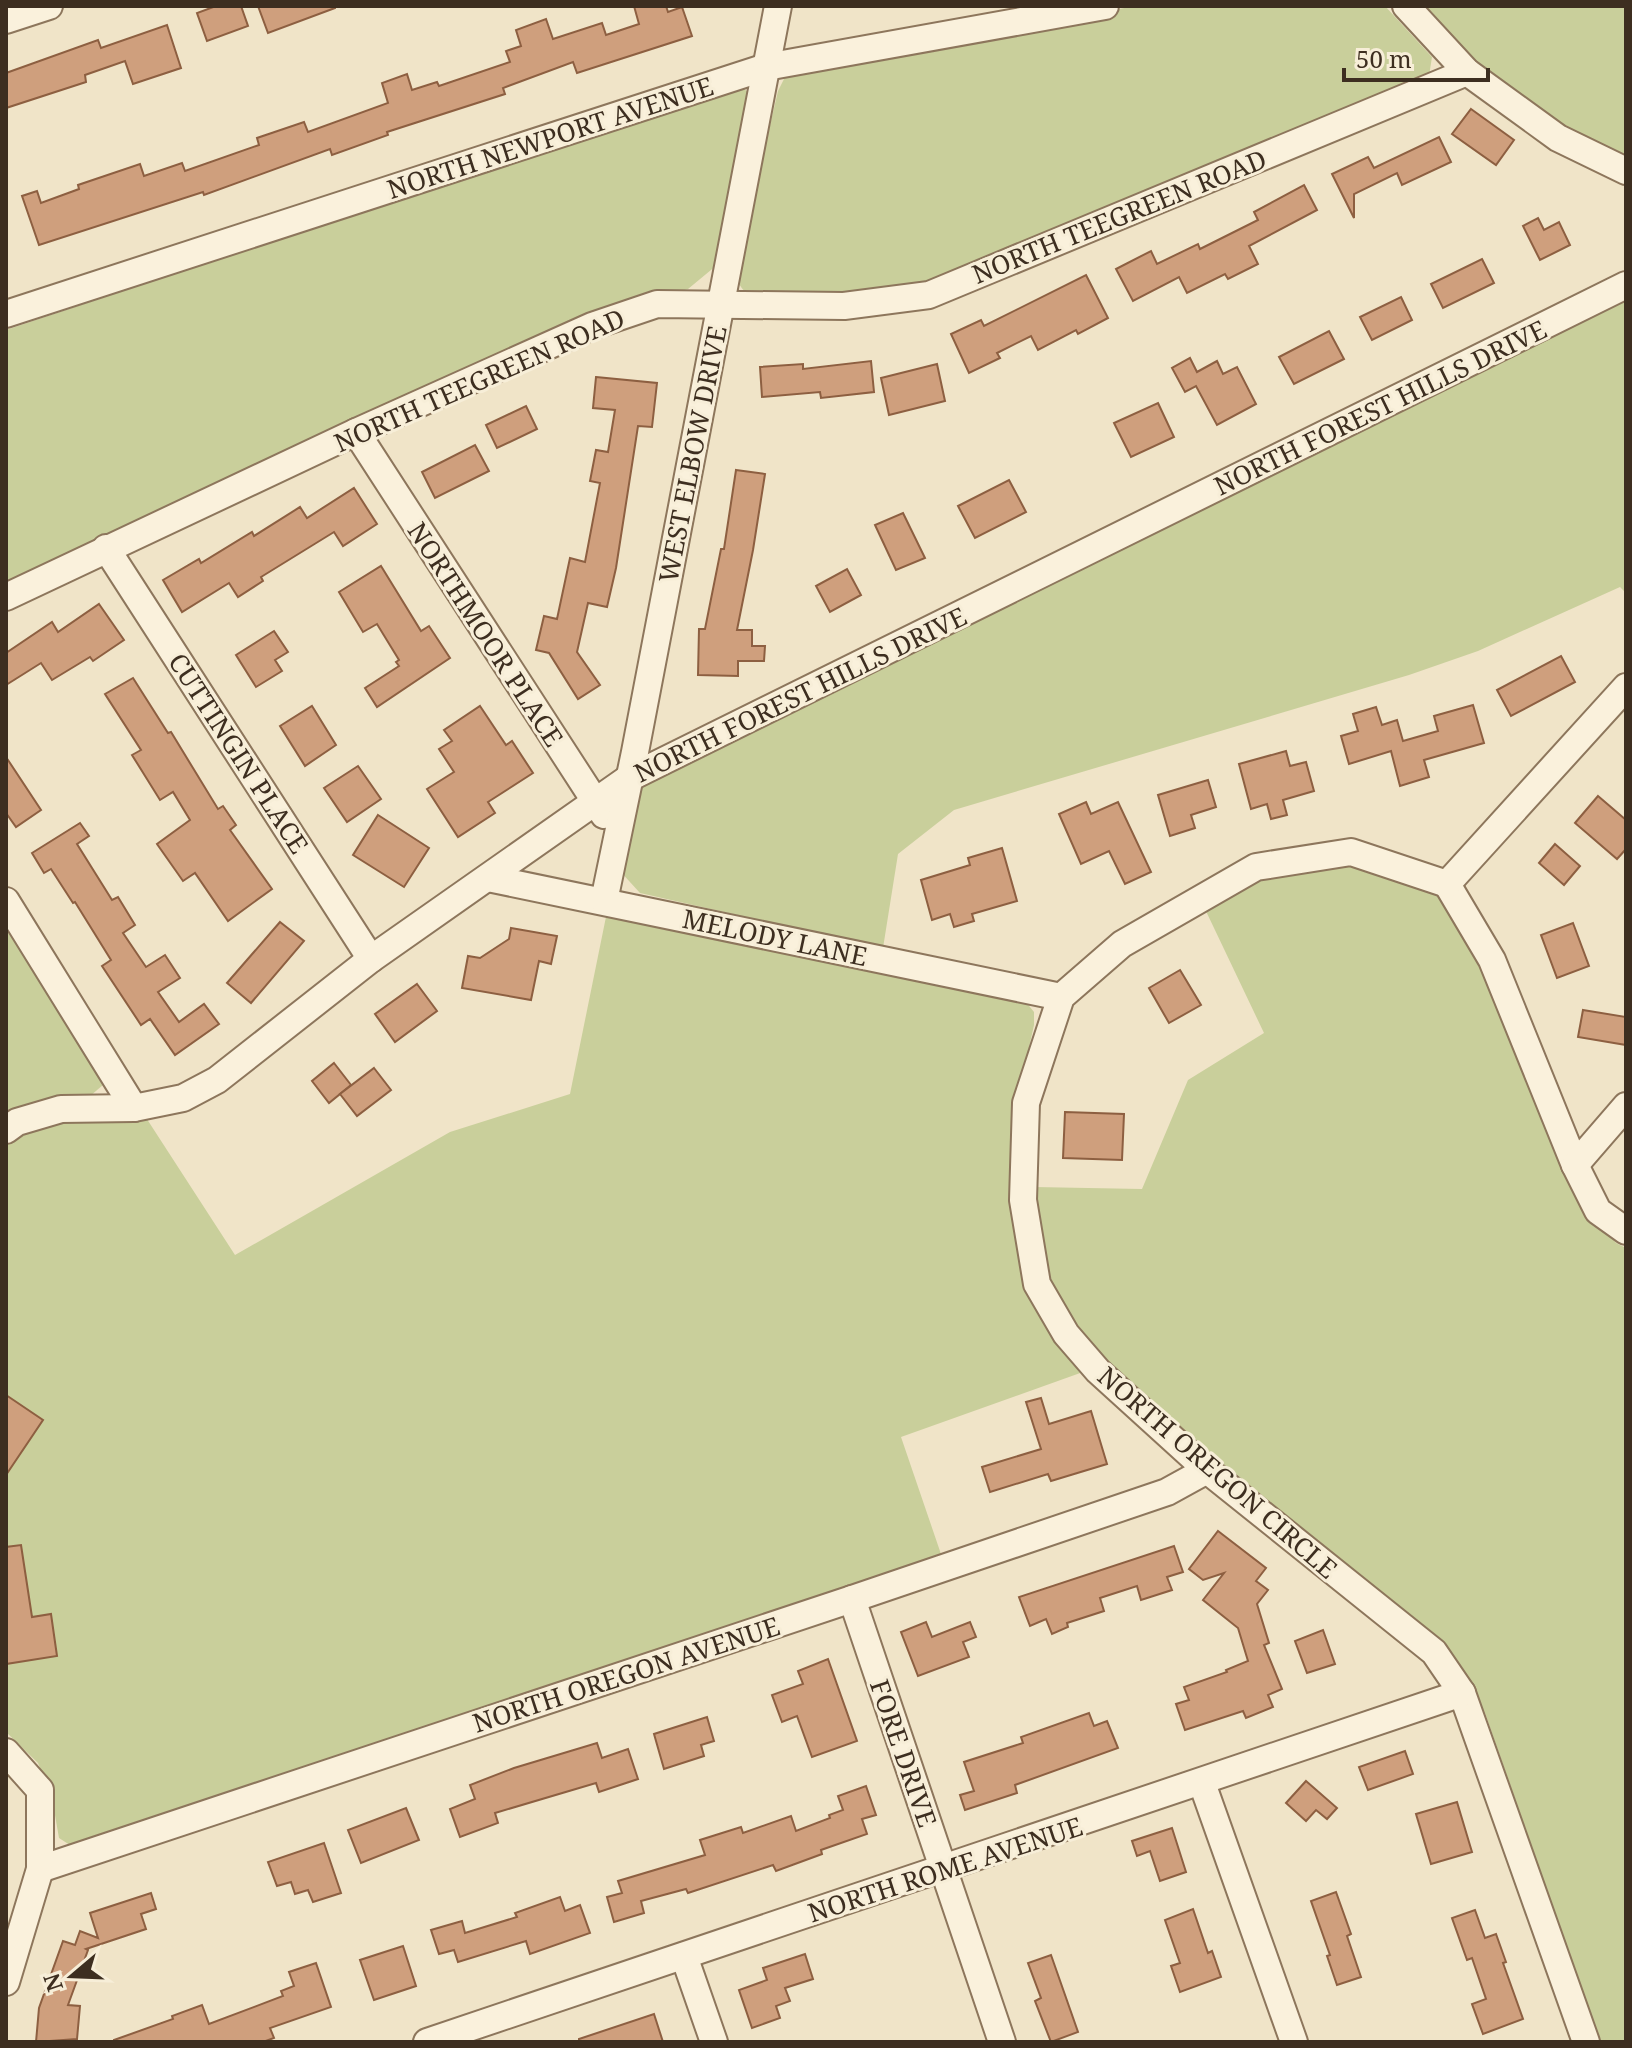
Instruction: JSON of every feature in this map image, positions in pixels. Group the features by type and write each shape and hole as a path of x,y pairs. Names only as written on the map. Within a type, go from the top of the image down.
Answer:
{"street":[{"path":"6,20 49,6"},
{"name":"WEST ELBOW DRIVE","path":"604,901 778,6"},
{"name":"NORTH NEWPORT AVENUE","path":"6,314 766,67 1105,6"},
{"path":"1406,6 1467,72 1558,138 1626,171"},
{"name":"NORTH TEEGREEN ROAD","path":"6,597 356,432 592,326 657,304 844,306 929,295 1467,72"},
{"name":"NORTH FOREST HILLS DRIVE","path":"6,1130 17,1122 61,1109 134,1108 183,1098 217,1080 371,959 629,778 1626,285"},
{"name":"NORTHMOOR PLACE","path":"356,432 617,835"},
{"name":"CUTTINGIN PLACE","path":"106,548 371,959"},
{"path":"1447,884 1626,687"},
{"path":"1061,997 1122,944 1256,867 1351,852 1447,884 1492,960 1575,1165 1598,1211 1626,1231"},
{"name":"MELODY LANE","path":"488,878 1061,997"},
{"path":"6,901 134,1108"},
{"name":"NORTH OREGON CIRCLE","path":"1061,997 1026,1103 1023,1200 1037,1284 1066,1334 1098,1371 1207,1470 1434,1652 1462,1693 1586,2042"},
{"path":"1575,1165 1626,1106"},
{"name":"NORTH OREGON AVENUE","path":"40,1869 1167,1492 1207,1470"},
{"name":"FORE DRIVE","path":"852,1599 1002,2042"},
{"name":"NORTH ROME AVENUE","path":"427,2042 1462,1693"},
{"path":"6,1752 40,1790 40,1869 6,1982"},
{"path":"1202,1783 1294,2042"},
{"path":"684,1956 714,2042"}],"green space":[{"path":"1135,6 1385,6 1432,57 1429,76 934,283 852,297 746,293 740,286 738,262 778,91 784,79 798,69"},
{"path":"1411,6 1626,6 1626,164 1541,118 1483,75"},
{"path":"740,87 752,94 717,265 688,289 664,296 6,585 6,330"},
{"path":"1626,292 1626,593 1620,587 1478,651 1409,675 954,810 898,854 883,948 640,893 619,870 640,783"},
{"path":"1351,866 1413,882 1443,900 1476,946 1588,1204 1616,1243 1626,1248 1626,2042 1600,2042 1485,1713 1470,1686 1289,1524 1127,1386 1087,1346 1054,1289 1039,1237 1034,1187 1142,1189 1188,1080 1264,1033 1204,907 1242,886 1287,873"},
{"path":"608,907 1021,996 1034,1012 1024,1070 1022,1237 1083,1372 901,1437 942,1557 73,1847 59,1838 52,1798 38,1763 6,1732 6,1143 45,1122 143,1113 235,1255 450,1132 570,1094"},
{"path":"6,919 104,1076 103,1085 90,1096 6,1117"}],"building":[{"path":"216,6 241,6 248,26 207,41 197,13"},
{"path":"258,6 335,6 335,8 268,33"},
{"path":"634,6 666,6 668,12 682,7 692,36 577,73 573,62 503,88 505,94 387,132 388,135 332,155 330,149 204,195 203,192 39,245 22,196 37,191 41,203 79,189 78,185 140,164 144,176 182,163 185,171 259,145 257,138 304,122 308,132 388,103 382,83 407,74 412,90 437,82 439,86 510,62 506,51 521,46 516,30 546,19 553,39 602,23 606,35 639,24"},
{"path":"167,25 181,68 133,84 125,61 85,75 86,82 6,108 6,73 98,40 101,48"},
{"path":"1471,109 1514,140 1496,165 1452,134"},
{"path":"1439,137 1451,162 1402,185 1397,173 1354,194 1354,218 1332,174 1368,157 1374,168"},
{"path":"1304,185 1317,210 1249,246 1258,264 1228,279 1225,274 1187,293 1179,277 1133,301 1116,269 1151,251 1157,264 1198,244 1200,249 1258,220 1254,212"},
{"path":"1538,218 1544,230 1559,222 1570,245 1540,260 1523,226"},
{"path":"1482,259 1494,283 1443,308 1431,284"},
{"path":"1086,275 1108,318 1038,350 1031,336 997,353 1000,358 969,373 951,334 981,320 984,326"},
{"path":"1401,297 1412,320 1372,340 1360,317"},
{"path":"1329,331 1344,359 1294,384 1279,357"},
{"path":"1190,358 1197,372 1217,361 1223,374 1237,367 1256,404 1217,425 1196,386 1185,392 1172,368"},
{"path":"871,361 874,392 821,398 820,392 762,397 760,367 803,364 803,369"},
{"path":"937,364 945,401 889,415 881,378"},
{"path":"596,377 657,383 652,427 638,426 607,607 588,603 577,652 600,685 578,699 549,653 536,650 544,616 557,619 570,558 585,562 600,483 590,481 596,450 608,452 615,410 593,408"},
{"path":"1158,403 1174,437 1131,457 1114,423"},
{"path":"526,406 537,429 497,448 486,425"},
{"path":"475,445 489,471 435,498 422,472"},
{"path":"736,470 765,474 737,630 752,630 752,646 765,646 764,661 738,661 738,676 698,675 699,629 705,629 721,549 724,549"},
{"path":"1009,480 1026,512 975,538 958,506"},
{"path":"354,488 377,524 343,546 334,532 261,577 263,581 238,597 229,583 182,612 163,580 199,559 201,563 252,532 254,536 300,507 307,518"},
{"path":"903,513 925,558 896,570 875,525"},
{"path":"381,566 421,631 429,626 450,658 377,707 365,688 399,666 396,662 399,660 377,624 363,632 339,592"},
{"path":"847,569 861,595 830,612 816,586"},
{"path":"99,604 124,640 93,661 90,657 52,680 41,663 6,685 6,653 52,622 58,632"},
{"path":"274,631 288,652 275,660 282,671 256,687 236,655"},
{"path":"1561,656 1575,682 1511,716 1497,690"},
{"path":"133,678 168,733 171,732 218,809 223,806 236,825 230,830 272,889 228,921 195,873 183,881 157,844 190,820 173,792 160,800 132,755 141,750 105,694"},
{"path":"1473,705 1484,743 1424,760 1429,777 1400,786 1391,751 1349,764 1341,736 1358,731 1353,714 1376,707 1382,725 1397,720 1403,741 1438,731 1434,716"},
{"path":"312,706 336,745 305,766 280,726"},
{"path":"480,706 506,745 512,741 533,773 488,802 495,813 458,837 427,789 454,772 439,749 452,741 444,730"},
{"path":"1286,751 1290,766 1306,762 1314,791 1283,800 1287,815 1271,819 1267,804 1251,809 1239,764"},
{"path":"6,757 41,810 16,827 6,813"},
{"path":"358,766 381,799 347,822 324,788"},
{"path":"1208,780 1216,807 1191,815 1195,828 1170,836 1158,795"},
{"path":"1598,796 1626,820 1626,849 1617,859 1575,823"},
{"path":"1086,802 1091,814 1118,802 1151,872 1125,884 1109,851 1081,864 1059,814"},
{"path":"378,815 429,848 404,887 353,855"},
{"path":"80,823 89,836 77,844 112,900 118,897 135,925 123,933 146,967 165,955 180,978 158,992 179,1022 204,1004 219,1024 175,1055 150,1019 141,1025 102,966 111,960 75,902 51,869 44,873 32,853"},
{"path":"1555,844 1580,866 1564,885 1539,863"},
{"path":"1002,848 1017,901 972,914 974,921 954,927 950,914 932,920 921,880 970,865 968,858"},
{"path":"280,922 304,941 251,1003 227,983"},
{"path":"1573,923 1589,966 1557,978 1541,935"},
{"path":"511,928 557,936 551,964 539,961 531,1000 462,988 468,956 480,958 509,939"},
{"path":"1180,970 1201,1005 1169,1023 1149,988"},
{"path":"417,984 437,1011 395,1042 375,1014"},
{"path":"1583,1010 1626,1017 1626,1045 1578,1037"},
{"path":"334,1063 351,1085 329,1103 312,1081"},
{"path":"374,1068 391,1090 357,1116 340,1094"},
{"path":"1065,1112 1124,1114 1122,1160 1063,1158"},
{"path":"6,1395 43,1420 6,1475"},
{"path":"1041,1398 1049,1424 1091,1411 1107,1464 1051,1481 1048,1474 990,1492 982,1467 1041,1449 1026,1402"},
{"path":"1218,1531 1266,1568 1256,1581 1268,1590 1257,1604 1269,1643 1264,1645 1282,1689 1268,1695 1273,1707 1246,1718 1243,1711 1185,1730 1176,1704 1189,1700 1184,1687 1248,1661 1238,1628 1203,1600 1224,1573 1203,1580 1189,1569"},
{"path":"21,1545 32,1617 51,1614 57,1656 6,1664 6,1547"},
{"path":"1174,1546 1183,1572 1167,1577 1172,1590 1141,1600 1137,1586 1100,1598 1104,1611 1067,1623 1068,1627 1052,1634 1046,1619 1030,1626 1019,1597"},
{"path":"926,1622 932,1637 970,1622 976,1637 963,1642 969,1657 918,1676 901,1632"},
{"path":"1323,1630 1335,1664 1307,1673 1295,1641"},
{"path":"828,1659 857,1741 812,1757 797,1716 782,1722 772,1695 803,1684 798,1671"},
{"path":"1089,1713 1094,1726 1107,1721 1118,1748 1015,1785 1017,1793 965,1810 960,1795 974,1791 964,1762 1023,1743 1021,1737"},
{"path":"707,1717 714,1741 701,1745 704,1756 664,1769 654,1734"},
{"path":"597,1743 602,1758 628,1749 638,1779 599,1792 596,1783 495,1813 498,1823 460,1837 450,1809 475,1799 470,1785"},
{"path":"1405,1751 1413,1774 1368,1790 1359,1767"},
{"path":"1306,1781 1337,1808 1327,1819 1316,1810 1306,1821 1286,1803"},
{"path":"866,1786 876,1815 862,1819 867,1834 821,1850 822,1854 776,1871 773,1865 688,1893 686,1889 641,1901 644,1913 614,1922 607,1897 622,1893 618,1881 705,1855 700,1840 741,1827 743,1833 791,1816 796,1831 830,1818 829,1815 843,1810 838,1796"},
{"path":"1457,1802 1472,1852 1431,1864 1416,1814"},
{"path":"406,1808 419,1840 361,1863 348,1830"},
{"path":"1172,1828 1186,1872 1160,1881 1150,1851 1137,1856 1132,1841"},
{"path":"324,1843 341,1893 313,1902 308,1890 295,1894 291,1882 277,1886 268,1862"},
{"path":"1336,1892 1351,1934 1347,1936 1361,1977 1337,1985 1311,1901"},
{"path":"151,1893 156,1909 141,1914 146,1929 86,1949 68,2005 80,2006 77,2039 36,2042 39,2008 63,1941 75,1945 80,1931 98,1938 90,1913"},
{"path":"560,1897 565,1911 580,1905 590,1933 530,1954 526,1941 458,1962 454,1950 439,1954 431,1930 462,1921 465,1933 517,1917 515,1913"},
{"path":"1193,1909 1208,1953 1212,1951 1221,1977 1180,1992 1171,1966 1180,1963 1165,1920"},
{"path":"1475,1910 1485,1938 1496,1934 1523,2019 1483,2034 1472,2004 1486,1999 1472,1958 1467,1960 1452,1918"},
{"path":"403,1946 416,1986 374,2000 360,1960"},
{"path":"805,1954 813,1979 785,1988 790,2001 776,2006 780,2018 752,2028 739,1990 767,1980 763,1968"},
{"path":"1051,1955 1078,2032 1051,2042 1035,2001 1041,1998 1028,1963"},
{"path":"316,1963 331,2007 270,2028 274,2038 263,2042 114,2042 202,2005 209,2024 283,1996 281,1991 294,1986 289,1972"},
{"path":"654,2014 663,2042 579,2042 579,2039"}]}
